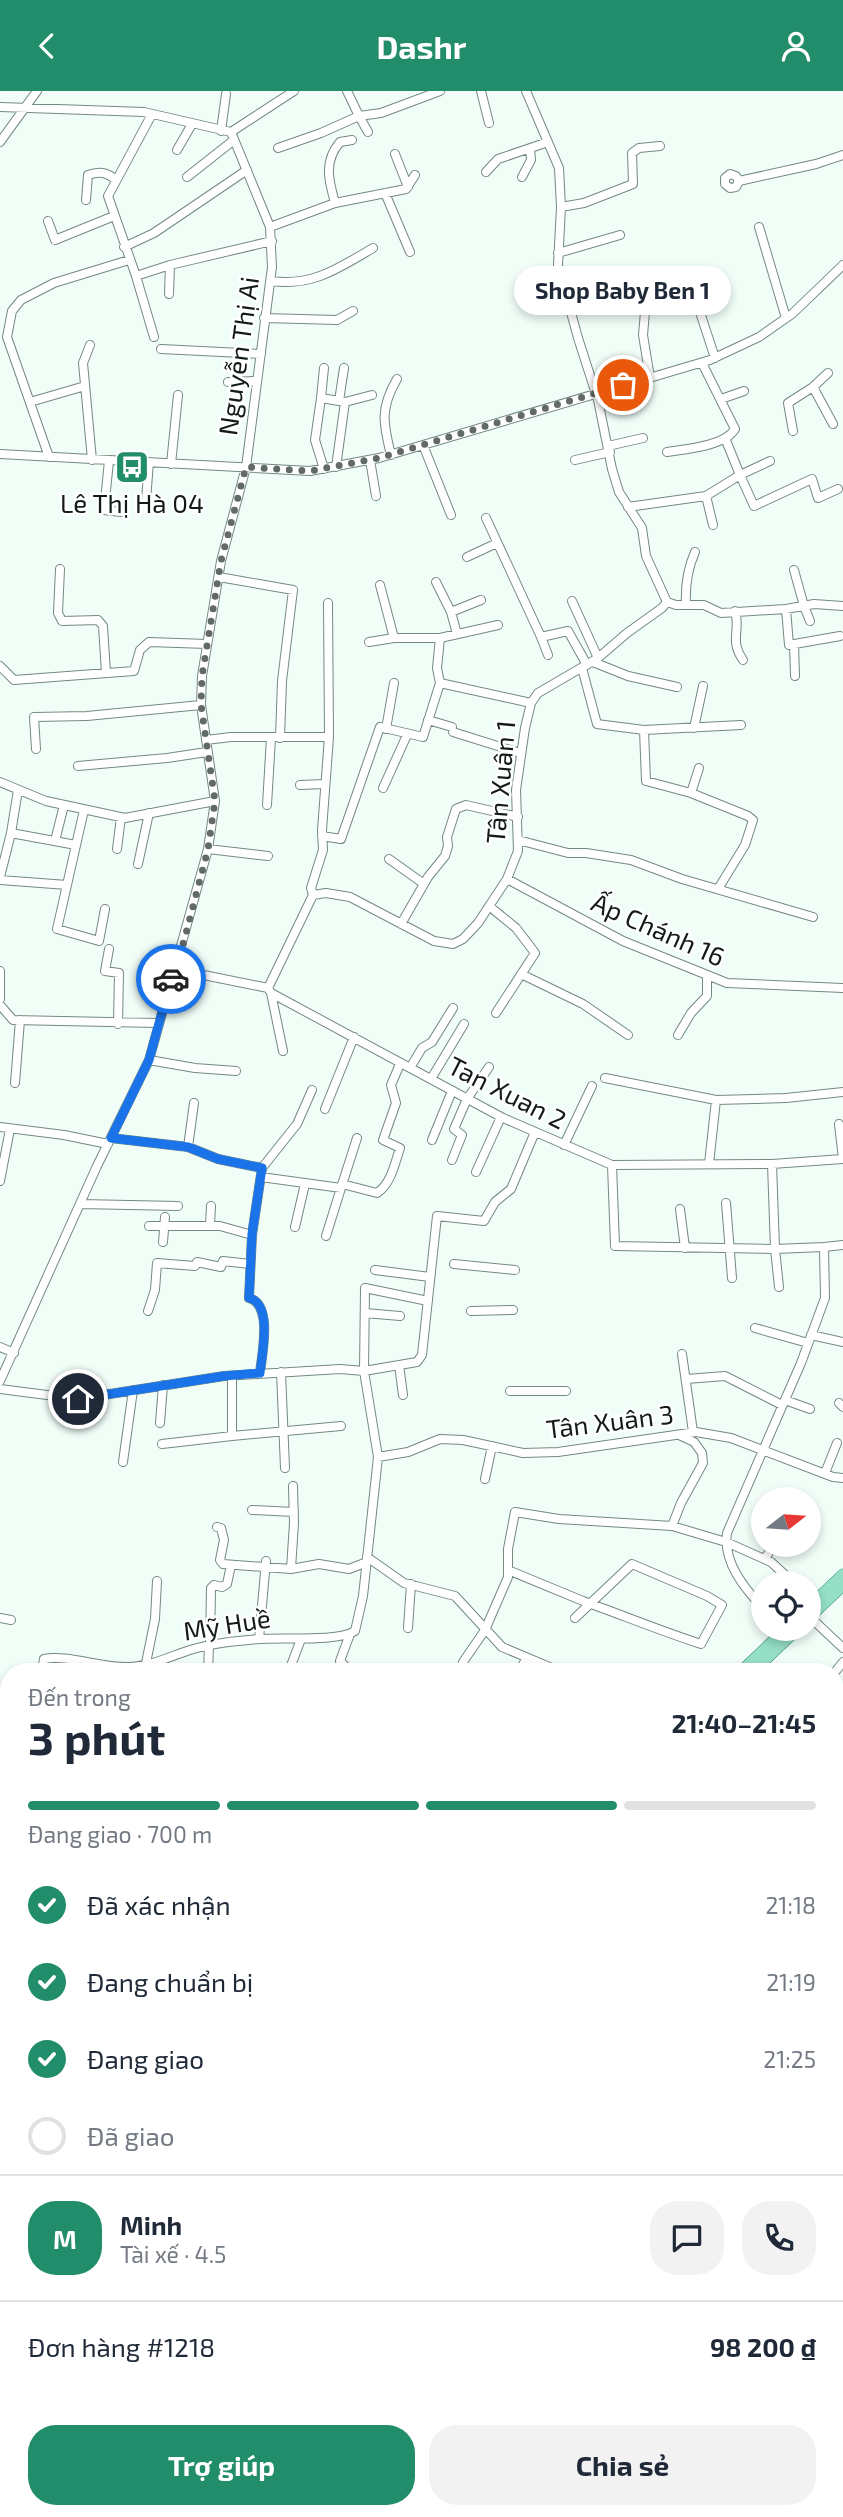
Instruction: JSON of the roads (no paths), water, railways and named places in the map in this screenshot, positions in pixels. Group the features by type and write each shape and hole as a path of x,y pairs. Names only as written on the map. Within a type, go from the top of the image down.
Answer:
{"main road":[{"path":"821,1602 839,1589 843,1574"},
{"path":"749,1663 772,1641"},
{"path":"762,1663 785,1641"}],"street":[{"path":"0,142 37,91"},
{"path":"187,177 228,134 294,91"},
{"path":"346,91 368,132"},
{"path":"278,148 359,116 381,113 440,91"},
{"path":"481,91 489,123"},
{"path":"526,91 559,168 561,207 558,265 596,393 619,492 642,528 646,557 667,602 676,605 704,605 721,613 804,606 843,606"},
{"path":"226,94 228,134"},
{"path":"0,107 152,114 228,134"},
{"path":"152,114 108,196 154,337"},
{"path":"177,151 192,124"},
{"name":"Nguyễn Thị Ai","path":"0,1381 80,1203 149,1060 208,849 215,801 201,705 207,644 219,577 246,467 271,281 270,227 247,170 228,134"},
{"path":"335,203 329,180 330,156 340,142 352,140"},
{"path":"486,172 498,159 548,142"},
{"path":"561,207 584,203 633,184 632,153 639,148 660,146"},
{"path":"522,177 531,160 530,149"},
{"path":"395,154 408,187"},
{"path":"739,181 816,164 843,155"},
{"path":"124,247 153,233 247,170"},
{"path":"86,200 88,176 97,172 109,174 116,180"},
{"path":"270,227 335,203 408,187 415,175"},
{"path":"385,193 410,252"},
{"path":"47,221 55,240 114,216"},
{"path":"759,227 786,318"},
{"path":"558,253 620,235"},
{"path":"136,276 170,265 272,241"},
{"path":"271,281 286,283 327,276 373,248"},
{"path":"49,457 3,337 12,311 21,300 54,283 130,260"},
{"path":"169,294 170,265"},
{"path":"0,454 310,471 370,460 715,358 759,337 786,318 843,265"},
{"path":"666,301 691,297 696,300 715,358"},
{"path":"264,318 337,320 353,311"},
{"path":"645,312 643,335 650,378"},
{"path":"90,345 83,363 92,460"},
{"path":"161,349 261,354"},
{"path":"667,451 700,446 734,433 736,425 702,363"},
{"path":"324,368 315,440 324,469"},
{"path":"336,467 344,368"},
{"path":"793,431 788,403 813,387 828,373"},
{"path":"391,455 384,427 384,413 387,397 397,379"},
{"path":"228,382 257,381"},
{"path":"30,402 85,386"},
{"path":"813,387 833,424"},
{"path":"721,399 744,391"},
{"path":"171,464 178,395"},
{"path":"321,398 342,402 372,395"},
{"path":"575,460 643,438"},
{"path":"725,438 754,506 812,479 818,498 838,489"},
{"path":"422,445 451,515"},
{"path":"370,460 376,496"},
{"path":"109,461 104,510 121,512"},
{"path":"628,507 706,496 740,475 770,461"},
{"path":"146,500 149,462"},
{"path":"706,496 713,525"},
{"path":"486,518 548,655"},
{"path":"467,557 498,543"},
{"path":"686,605 685,589 689,566 695,552"},
{"path":"60,569 58,613 62,621 99,620 103,626 106,673"},
{"path":"794,570 810,621"},
{"path":"219,577 293,590 267,805"},
{"path":"436,582 451,612 457,634"},
{"path":"380,585 394,638"},
{"path":"451,612 481,600"},
{"path":"572,601 577,616 589,634 597,724 644,730 740,725"},
{"name":"Tân Xuân 1","path":"313,895 326,893 350,897 434,941 453,944 463,939 478,923 507,879 518,851 516,790 520,753 531,703 538,693 590,663 667,602"},
{"path":"283,1051 270,991 313,895 311,888 323,850 324,784 329,737 328,603"},
{"path":"786,609 789,645 840,636"},
{"path":"735,611 737,618 734,645 743,660"},
{"path":"369,642 394,638 440,638 498,625"},
{"path":"541,637 568,631 590,663 628,676 677,687"},
{"path":"322,836 341,839 380,727 423,737 440,683 437,668 440,638"},
{"path":"0,666 14,680 134,671 140,650 149,642 207,644"},
{"path":"794,645 795,676"},
{"path":"386,729 394,683"},
{"path":"440,683 531,703"},
{"path":"694,728 703,686"},
{"path":"36,749 34,717 88,716 201,705"},
{"path":"428,720 520,753"},
{"path":"644,730 646,781 691,793 748,815 753,821 745,845 718,889"},
{"path":"383,788 407,735"},
{"path":"206,740 231,737 329,737"},
{"path":"78,766 206,752"},
{"path":"691,793 699,768"},
{"path":"0,782 46,801 121,817 215,801"},
{"path":"300,785 324,784"},
{"path":"18,790 0,878 67,885"},
{"path":"55,841 64,805"},
{"path":"401,924 424,884 445,856 447,837 456,809 461,805 518,817"},
{"path":"85,810 57,929 99,941 106,909"},
{"path":"138,864 149,813"},
{"path":"117,849 121,817"},
{"path":"11,833 76,845"},
{"path":"518,840 568,853 631,860 682,879 813,917"},
{"path":"208,849 268,856"},
{"path":"389,859 424,884"},
{"name":"Ấp Chánh 16","path":"507,879 623,941 727,983 843,988"},
{"path":"489,906 516,928 534,953 496,1013"},
{"path":"109,949 105,971 119,973 118,1024"},
{"name":"Tan Xuan 2","path":"174,969 270,991 501,1117 612,1165 772,1164 843,1159"},
{"path":"0,971 0,999"},
{"path":"521,974 583,1004 628,1035"},
{"path":"678,1035 691,1013 707,996 707,976"},
{"path":"410,1068 422,1048 432,1042 453,1008"},
{"path":"2,1011 13,1020 158,1023"},
{"path":"15,1083 20,1020"},
{"path":"431,1079 464,1024"},
{"path":"325,1109 354,1037"},
{"path":"149,1060 195,1068 236,1071"},
{"path":"0,1127 109,1141 188,1147 218,1159 304,1184 342,1186 377,1193 389,1178 400,1148 383,1140 396,1103 391,1085 400,1064"},
{"path":"453,1160 461,1135 454,1129 467,1099 489,1067"},
{"path":"605,1078 716,1100 786,1098 843,1092"},
{"path":"564,1145 592,1086"},
{"path":"260,1373 263,1311 256,1300 249,1298 252,1234 262,1173 297,1124 312,1090"},
{"path":"432,1140 452,1091"},
{"path":"709,1164 716,1100"},
{"path":"188,1147 194,1103"},
{"path":"476,1172 501,1117"},
{"path":"839,1124 843,1159"},
{"path":"0,1181 10,1129"},
{"path":"0,1388 78,1399 232,1375 340,1369 364,1371 417,1362 422,1355 437,1216 484,1221 495,1202 511,1189 535,1132"},
{"path":"326,1236 357,1138"},
{"path":"772,1164 779,1287"},
{"path":"612,1165 615,1246 775,1249 843,1245"},
{"path":"295,1227 304,1184"},
{"path":"726,1202 732,1279"},
{"path":"80,1203 178,1206"},
{"path":"210,1225 211,1206"},
{"path":"680,1209 684,1248"},
{"path":"163,1243 165,1217"},
{"path":"149,1226 210,1225 252,1234"},
{"path":"751,1593 736,1574 726,1542 735,1511 784,1402 825,1298 824,1247"},
{"path":"148,1311 155,1290 158,1263 195,1266 197,1262 221,1267 223,1261 250,1264"},
{"path":"454,1264 515,1270"},
{"path":"374,1270 430,1277"},
{"path":"342,1663 340,1661 351,1634 355,1631 363,1596 378,1457 364,1371 365,1289 428,1301"},
{"path":"471,1311 513,1310"},
{"path":"365,1313 400,1316"},
{"path":"755,1328 810,1339 843,1342"},
{"path":"0,1347 14,1353"},
{"path":"682,1354 693,1432"},
{"path":"400,1365 403,1395"},
{"path":"281,1372 285,1468"},
{"path":"232,1375 232,1436"},
{"path":"686,1379 725,1376 784,1402 810,1409"},
{"path":"160,1423 163,1385"},
{"path":"123,1462 133,1390"},
{"path":"510,1391 566,1391"},
{"path":"162,1444 341,1426"},
{"name":"Tân Xuân 3","path":"378,1457 408,1452 440,1439 463,1440 523,1453 558,1452 693,1432 717,1434 843,1478"},
{"path":"672,1526 703,1463 702,1453 694,1442 678,1435"},
{"path":"825,1473 836,1443"},
{"path":"485,1479 492,1446"},
{"path":"291,1569 293,1486"},
{"path":"252,1510 294,1512"},
{"path":"463,1662 485,1630 508,1577 508,1549 515,1512 559,1519 672,1526 726,1542 771,1562 781,1571"},
{"path":"217,1527 224,1532 220,1560 223,1564 265,1564 291,1569 319,1564 349,1569 367,1559"},
{"path":"367,1559 404,1583 455,1596 502,1647 539,1663"},
{"path":"259,1639 265,1564"},
{"path":"508,1570 589,1603 701,1644 722,1605 632,1564 589,1603 575,1618"},
{"path":"208,1663 211,1588 214,1585 222,1587 227,1584 231,1565"},
{"path":"146,1663 155,1619 157,1581"},
{"path":"408,1628 411,1584"},
{"path":"0,1618 11,1620"},
{"path":"821,1620 843,1648"},
{"name":"Mỹ Huề","path":"146,1663 209,1645 259,1639 301,1639 351,1634"},
{"path":"292,1663 301,1639"},
{"name":"Mỹ Huề","path":"43,1663 44,1659 55,1657 90,1663"},
{"path":"524,1663 527,1657"}],"place":[{"name":"Shop Baby Ben 1","path":"623,385"},
{"name":"Lê Thị Hà 04","path":"132,467"}]}
